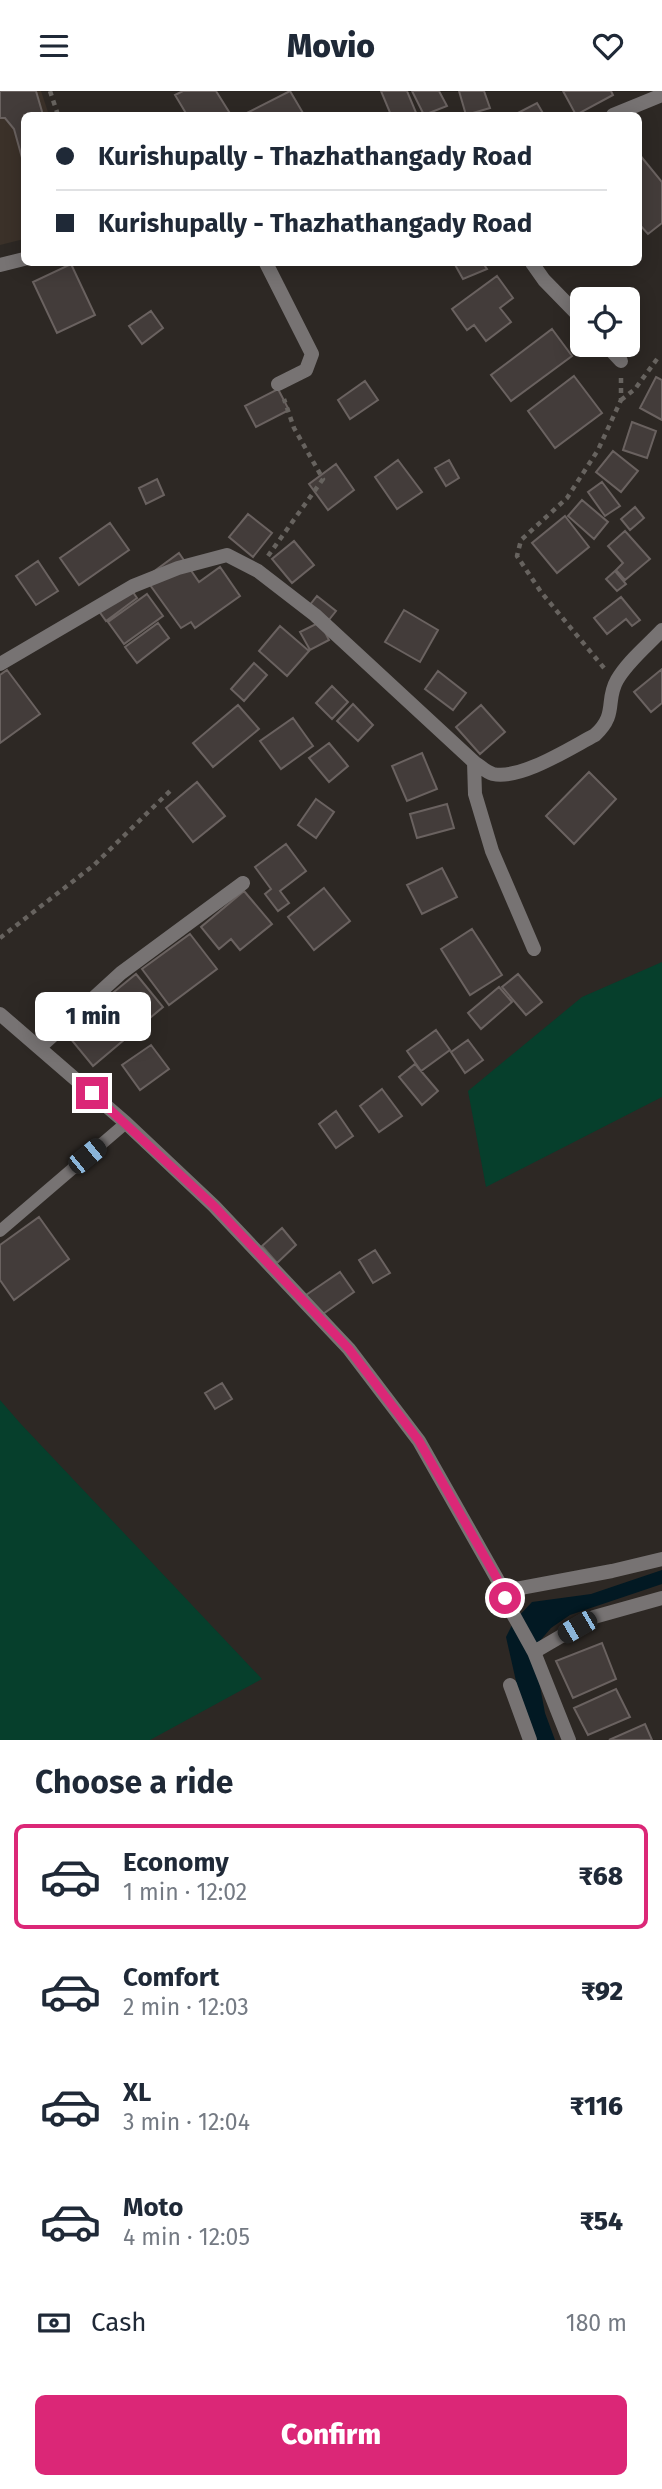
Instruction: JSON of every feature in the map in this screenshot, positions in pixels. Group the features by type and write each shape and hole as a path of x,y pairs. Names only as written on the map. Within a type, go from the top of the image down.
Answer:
{"street":[{"path":"620,112 662,95"},
{"path":"0,265 21,260"},
{"path":"268,266 312,354 306,370 278,384"},
{"path":"534,266 570,307"},
{"path":"617,357 621,362"},
{"path":"0,664 133,586 178,568 227,555 258,571 315,615 474,762 490,773 503,775 526,769 595,735 605,727 616,682 662,630"},
{"path":"474,762 475,793 492,851 534,949"},
{"path":"40,1047 121,973 243,883"},
{"path":"0,1014 126,1123 214,1206 349,1349 419,1441 504,1591 509,1607 531,1646 569,1740"},
{"path":"504,1591 662,1559"},
{"path":"531,1646 594,1617 662,1598"},
{"path":"510,1685 530,1740"}],"lane":[{"path":"0,1231 126,1123"}],"path":[{"path":"50,91 57,112"},
{"path":"616,682 541,592 517,556 520,540 567,498 598,450 621,400 635,389 660,355"},
{"path":"258,571 323,479 294,428 278,384"},
{"path":"0,938 94,865 173,788"}],"shaded area":[{"path":"0,91 41,91 48,112 21,112 21,240 0,245"}],"green space":[{"path":"662,962 662,1097 486,1187 468,1091 582,997"},
{"path":"0,1400 262,1679 150,1740 0,1740"}],"water":[{"path":"662,1570 662,1584 570,1615 551,1628 533,1649 545,1713 555,1740 536,1740 518,1690 506,1637 514,1621 532,1602 591,1594"}],"building":[{"path":"0,91 36,91 42,112 21,112 21,154 14,129 5,118 0,118"},
{"path":"183,91 216,91 229,112 185,112 175,95"},
{"path":"290,91 302,112 249,112"},
{"path":"381,91 407,91 416,112 390,112"},
{"path":"412,91 439,91 447,106 432,112 422,112"},
{"path":"459,91 484,91 490,108 465,112"},
{"path":"563,91 611,91 613,95 582,112 574,112"},
{"path":"537,103 542,112 520,112"},
{"path":"642,158 662,182 662,223 648,234 642,227"},
{"path":"72,266 95,315 57,333 33,282"},
{"path":"456,266 485,266 487,269 463,279"},
{"path":"497,276 513,298 500,308 511,322 486,341 474,325 467,330 452,309"},
{"path":"151,311 163,328 142,344 129,326"},
{"path":"552,329 570,353 571,357 511,401 491,375"},
{"path":"574,376 602,413 555,448 528,411"},
{"path":"656,377 662,380 662,420 640,408"},
{"path":"365,381 378,400 350,419 338,400"},
{"path":"278,389 289,410 256,427 245,406"},
{"path":"632,422 656,431 647,458 623,450"},
{"path":"613,451 638,471 621,492 596,472"},
{"path":"398,460 422,492 397,509 375,477"},
{"path":"449,460 459,478 446,486 435,468"},
{"path":"336,464 354,490 328,510 309,484"},
{"path":"157,479 164,495 146,504 139,488"},
{"path":"602,482 620,506 605,516 588,492"},
{"path":"582,500 608,522 594,539 568,516"},
{"path":"635,507 644,518 630,530 621,519"},
{"path":"248,514 272,533 253,557 229,537"},
{"path":"565,516 589,547 557,573 532,543"},
{"path":"110,523 129,550 79,585 60,558"},
{"path":"625,531 650,559 625,580 616,570 623,563 608,546"},
{"path":"294,541 314,565 292,583 272,559"},
{"path":"179,553 199,582 220,567 240,596 195,628 191,622 181,628 145,578"},
{"path":"38,561 58,591 36,605 16,576"},
{"path":"615,571 626,584 617,591 606,579"},
{"path":"128,585 137,598 106,621 96,607"},
{"path":"147,594 163,616 124,644 108,622"},
{"path":"317,596 336,611 328,621 309,606"},
{"path":"621,597 640,620 632,626 626,619 607,634 594,618"},
{"path":"404,610 438,630 420,662 385,642"},
{"path":"320,622 329,640 310,650 300,632"},
{"path":"158,623 169,638 137,663 125,647"},
{"path":"280,626 309,651 287,676 259,651"},
{"path":"254,663 267,675 244,701 231,689"},
{"path":"662,669 662,703 651,712 634,692"},
{"path":"7,670 40,714 0,743 0,675"},
{"path":"438,671 466,693 453,710 425,689"},
{"path":"332,686 348,702 332,719 316,703"},
{"path":"353,704 373,725 358,741 337,721"},
{"path":"238,705 259,729 213,767 193,743"},
{"path":"481,705 505,732 480,754 456,727"},
{"path":"293,718 313,746 281,769 260,741"},
{"path":"329,743 348,766 329,782 309,758"},
{"path":"422,753 437,789 407,801 392,766"},
{"path":"589,772 616,799 574,844 546,816"},
{"path":"197,782 225,816 193,842 166,808"},
{"path":"316,799 334,812 316,838 298,825"},
{"path":"447,804 454,828 417,838 410,814"},
{"path":"286,844 306,871 280,891 289,903 278,911 265,894 271,889 255,867"},
{"path":"442,868 457,897 422,914 407,885"},
{"path":"324,888 350,921 314,950 288,917"},
{"path":"244,891 272,924 240,950 231,939 219,949 201,927"},
{"path":"472,929 502,975 470,995 441,949"},
{"path":"190,934 217,969 169,1005 142,969"},
{"path":"136,974 163,1007 93,1066 65,1032"},
{"path":"518,974 542,1002 526,1015 502,987"},
{"path":"499,987 512,1002 481,1029 468,1013"},
{"path":"436,1030 450,1050 421,1071 407,1051"},
{"path":"468,1040 483,1060 465,1073 451,1052"},
{"path":"151,1045 169,1069 140,1090 122,1065"},
{"path":"415,1064 438,1091 422,1105 399,1077"},
{"path":"382,1089 402,1116 379,1132 360,1106"},
{"path":"336,1111 353,1136 336,1148 319,1124"},
{"path":"39,1217 69,1259 14,1300 0,1280 0,1245"},
{"path":"282,1228 296,1245 277,1263 262,1246"},
{"path":"375,1250 390,1273 373,1283 359,1260"},
{"path":"340,1272 354,1292 320,1316 306,1295"},
{"path":"222,1383 232,1399 215,1409 205,1393"},
{"path":"602,1643 616,1679 573,1698 556,1661"},
{"path":"616,1689 630,1717 588,1735 574,1708"},
{"path":"645,1724 652,1740 609,1740"}],"route":[{"path":"92,1093 214,1206 349,1349 419,1441 504,1591 505,1598"}]}
